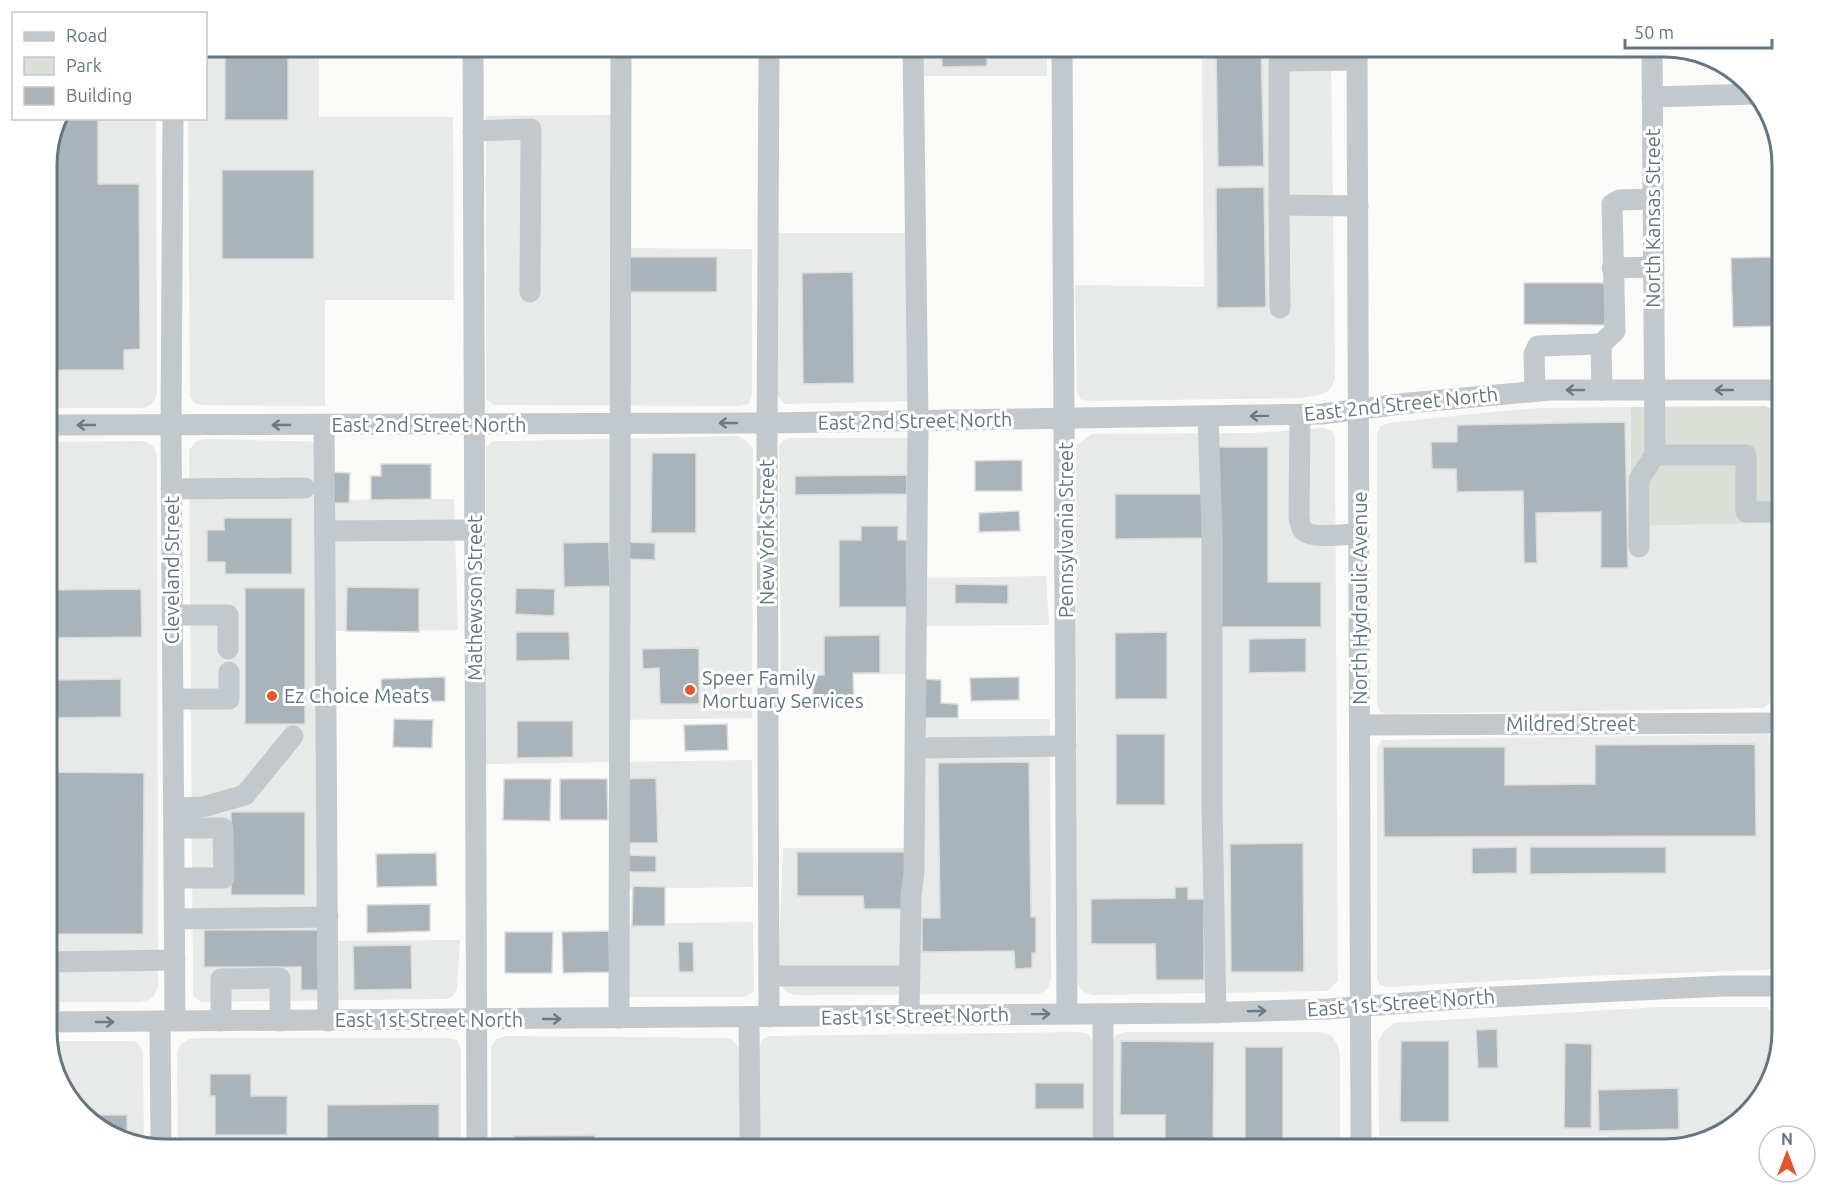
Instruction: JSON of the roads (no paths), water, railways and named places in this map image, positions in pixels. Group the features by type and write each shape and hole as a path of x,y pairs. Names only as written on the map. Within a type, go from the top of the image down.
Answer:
{"street":[{"name":"Mathewson Street","path":"473,57 477,1139"},
{"path":"619,1018 621,57"},
{"name":"New York Street","path":"751,1139 759,1017 769,976 767,423 769,57"},
{"path":"909,1016 916,748 918,421 913,57"},
{"name":"Pennsylvania Street","path":"1062,57 1067,1014"},
{"path":"1280,308 1279,61 1293,57"},
{"name":"North Hydraulic Avenue","path":"1357,57 1361,1139"},
{"name":"North Kansas Street","path":"1652,57 1655,455"},
{"path":"1653,97 1745,94"},
{"name":"Cleveland Street","path":"161,1139 167,1021 175,960 171,489 173,120"},
{"path":"473,131 531,129 530,292"},
{"path":"1534,391 1534,354 1538,346 1601,344 1615,331 1612,204 1619,200 1653,199"},
{"path":"1279,205 1358,206"},
{"path":"1612,268 1654,267"},
{"path":"1601,344 1602,390"},
{"name":"East 2nd Street North","path":"57,425 767,423 1208,417 1322,414 1534,391 1772,390"},
{"path":"1300,415 1299,517 1301,526 1306,532 1316,535 1359,534"},
{"path":"1208,417 1212,535 1212,805 1216,1012"},
{"path":"324,425 328,1021"},
{"path":"1639,547 1639,479 1655,455 1746,455 1746,512 1772,512"},
{"path":"171,489 305,488"},
{"path":"324,531 475,530"},
{"path":"172,615 228,615 228,649"},
{"path":"173,699 229,699 229,672"},
{"name":"Mildred Street","path":"1360,725 1772,723"},
{"path":"174,818 244,795 293,735"},
{"path":"916,748 1066,746"},
{"path":"174,818 223,828 224,878 174,878"},
{"path":"175,919 328,917"},
{"path":"57,962 175,960"},
{"path":"769,976 910,976"},
{"path":"221,1021 221,979 280,978 280,1021"},
{"name":"East 1st Street North","path":"57,1022 1216,1012 1724,986 1772,986"},
{"path":"1103,1014 1103,1139"}],"place":[{"name":"Speer Family Mortuary Services","path":"690,690"},
{"name":"Ez Choice Meats","path":"272,696"}]}
